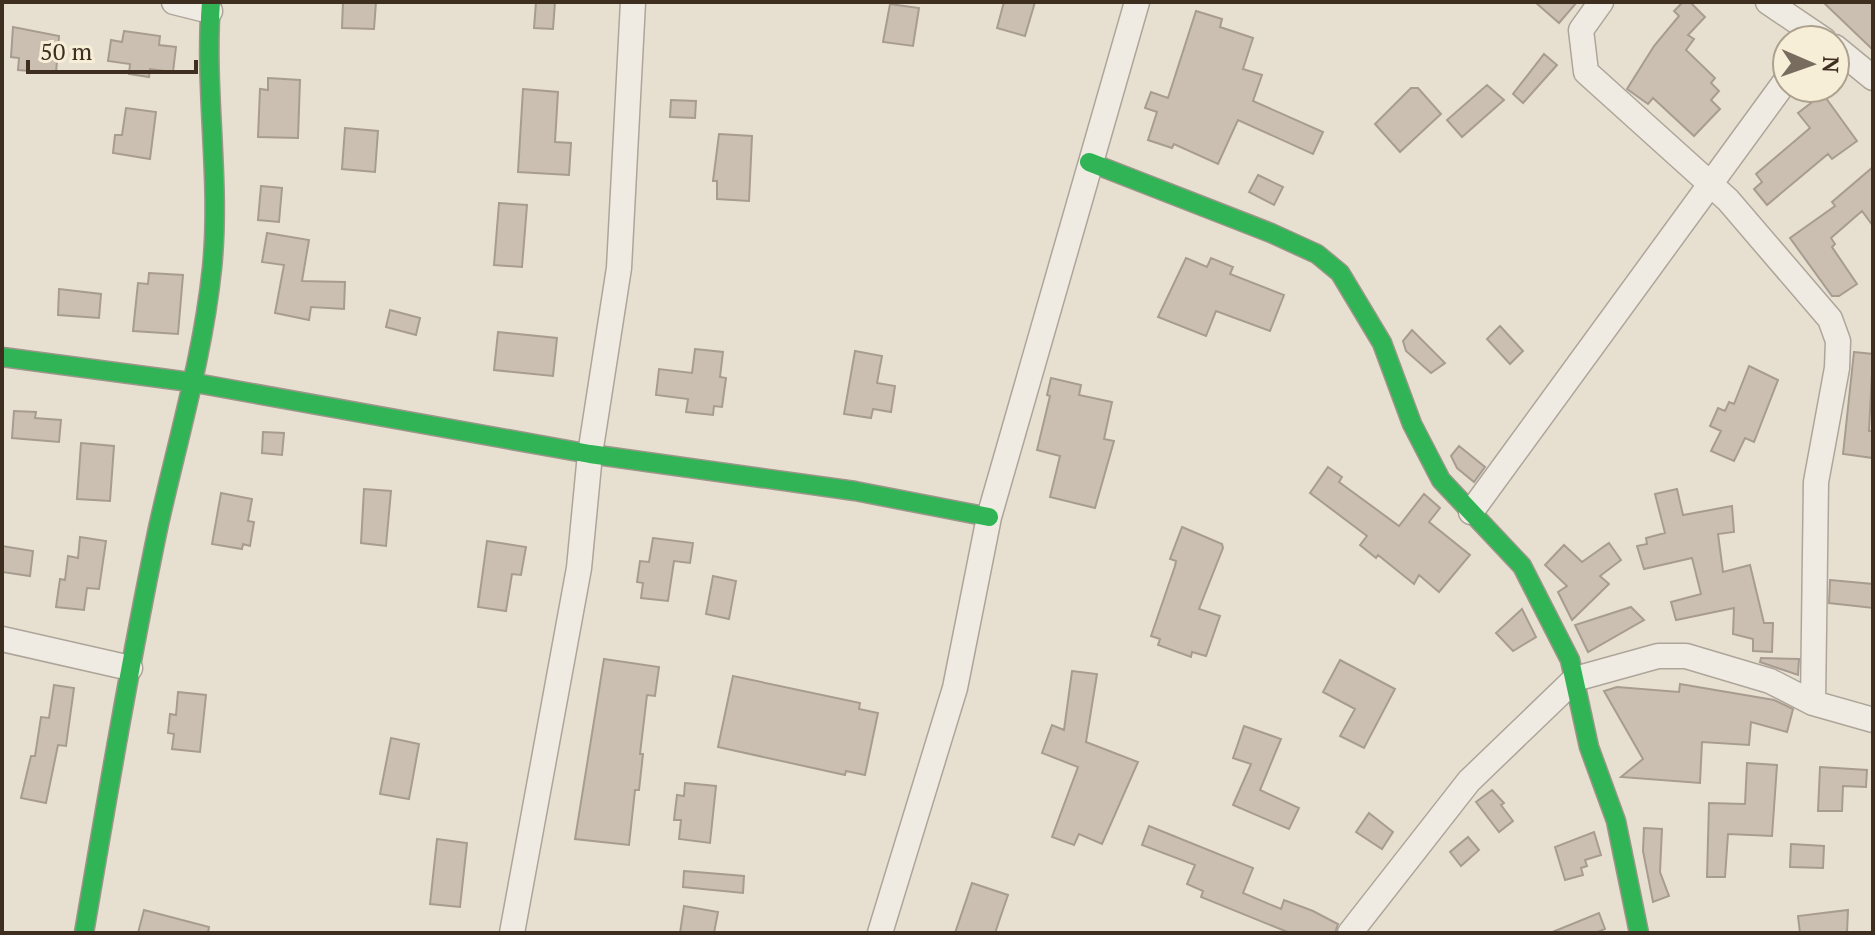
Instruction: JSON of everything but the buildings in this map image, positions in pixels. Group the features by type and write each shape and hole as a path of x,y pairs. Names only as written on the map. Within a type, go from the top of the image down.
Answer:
{"street":[{"path":"84,933 130,668 212,265 214,161 208,109 211,7 174,2"},
{"path":"512,933 579,568 590,454 619,268 633,2"},
{"path":"880,933 955,688 989,517 1137,2"},
{"path":"1601,2 1581,30 1586,72 1710,182 1815,299 1830,319 1838,341 1837,368 1816,482 1813,703"},
{"path":"1768,2 1800,24"},
{"path":"1851,61 1873,78"},
{"path":"1471,512 1771,100"},
{"path":"1089,162 1271,233 1317,254 1340,273 1382,343 1441,480 1522,566 1570,660 1589,747 1616,821 1639,933"},
{"path":"2,357 190,382 590,454 855,491 989,517"},
{"path":"2,639 130,668"},
{"path":"1350,933 1469,781 1575,679 1658,656 1686,656 1770,681 1813,703 1873,720"}],"traffic: fast":[{"path":"84,933 158,528 208,301 215,201 209,69 211,2"},
{"path":"1089,162 1271,233 1317,254 1340,273 1382,343 1412,424 1441,480 1522,566 1570,660 1589,747 1616,821 1639,933"},
{"path":"2,357 190,382 590,454 855,491 989,517"}]}
